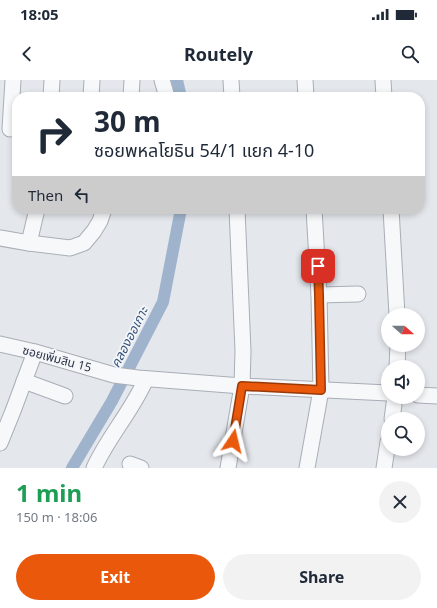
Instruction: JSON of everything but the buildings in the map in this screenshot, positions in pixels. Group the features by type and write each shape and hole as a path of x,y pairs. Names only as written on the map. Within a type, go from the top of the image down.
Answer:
{"street":[{"path":"12,92 13,80"},
{"path":"51,92 52,80"},
{"path":"91,92 92,80"},
{"path":"131,92 132,80"},
{"path":"162,80 165,92"},
{"path":"231,80 232,92"},
{"path":"305,80 306,92"},
{"path":"383,80 384,92"},
{"path":"10,129 12,96"},
{"path":"29,243 36,214"},
{"path":"0,238 70,248 84,243 94,231 102,214"},
{"path":"228,468 242,386 243,351 236,214"},
{"path":"307,468 321,390 319,295 314,214"},
{"path":"390,214 397,308"},
{"path":"319,295 358,294"},
{"name":"ซอยเพิ่มสิน 15","path":"0,344 114,374 142,379 242,386 381,393"},
{"path":"0,443 6,409 24,381 34,352"},
{"path":"94,468 108,442 137,399 142,379"},
{"path":"24,381 65,396"},
{"path":"425,395 437,396"},
{"path":"384,468 386,456"}],"waterway":[{"name":"คลองออเกาะ","path":"177,80 180,92"},
{"name":"คลองออเกาะ","path":"72,468 112,401 163,302 180,214"}],"route":[{"path":"233,441 242,386 321,390 318,266"}]}
